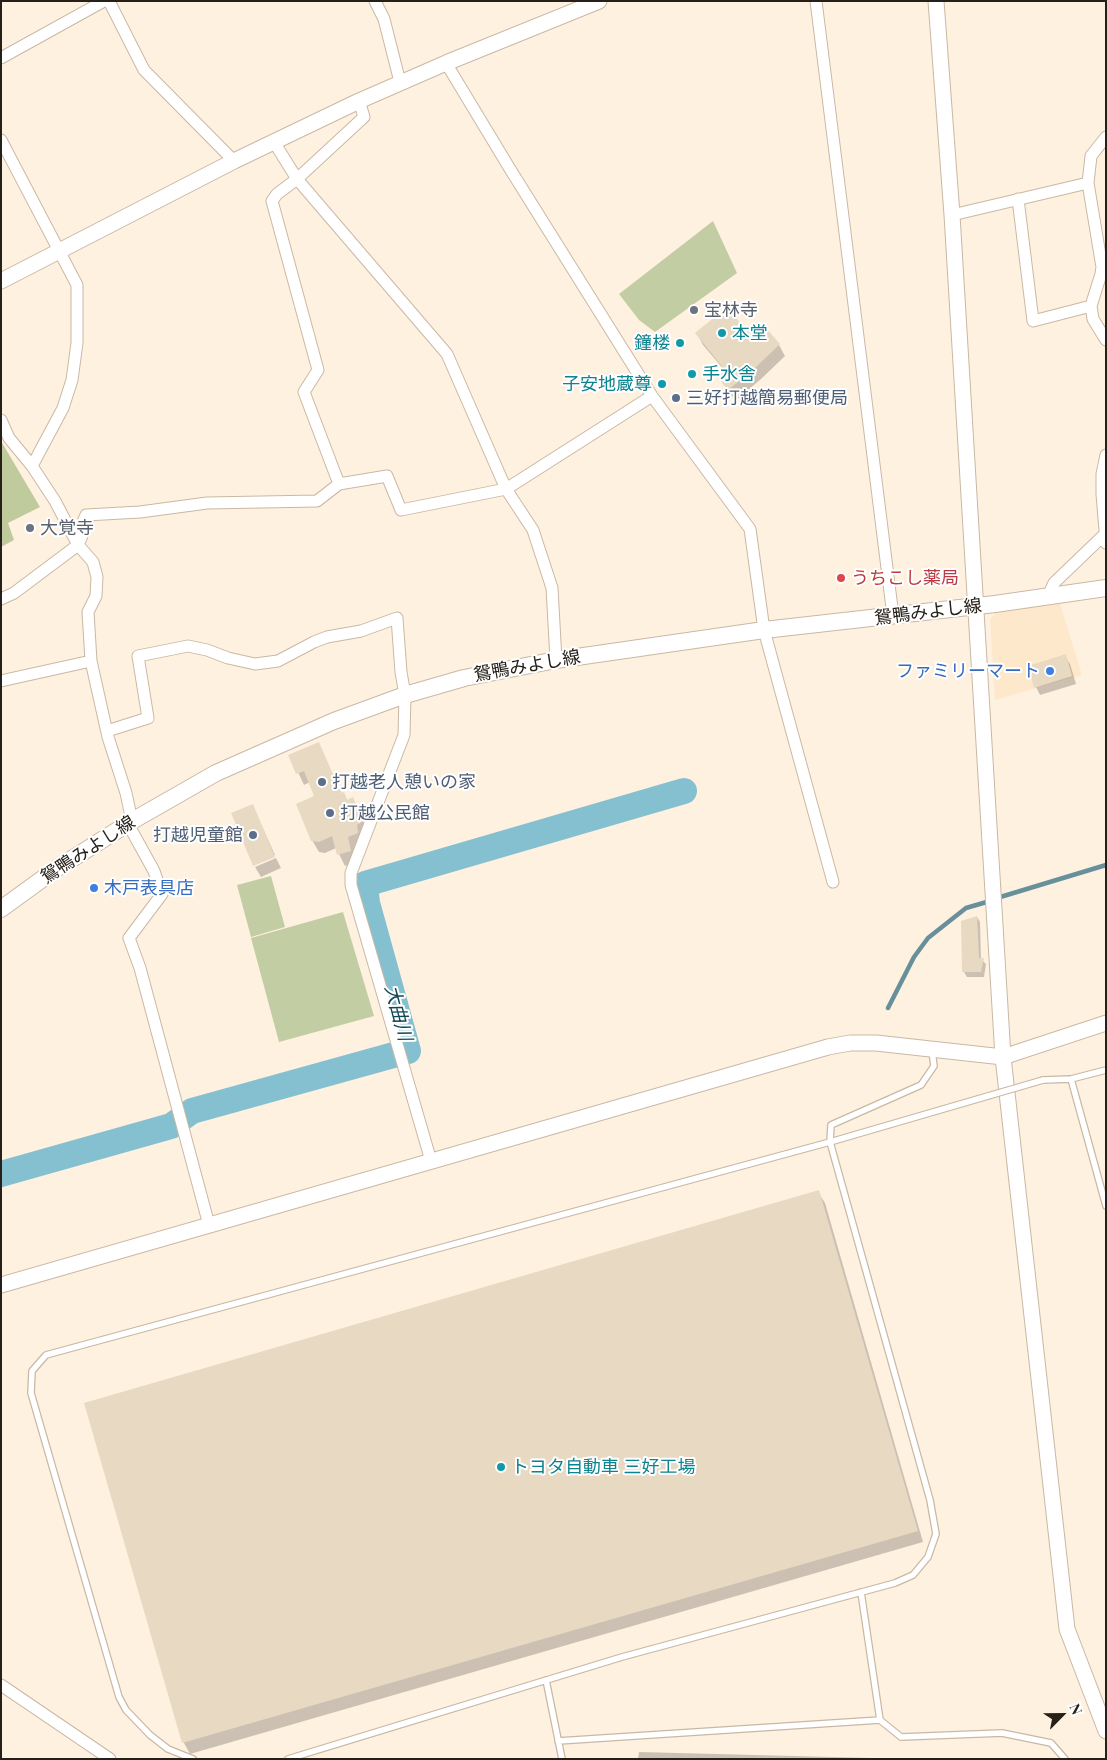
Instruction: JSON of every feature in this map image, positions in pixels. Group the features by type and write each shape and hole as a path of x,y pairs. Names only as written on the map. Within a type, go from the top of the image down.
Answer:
{"main road":[{"name":"鴛鴨みよし線","path":"1,909 56,870 130,822 216,774 334,720 405,695 464,678 556,660 764,630 975,606 1106,588"}],"street":[{"path":"1,58 104,1"},
{"path":"109,1 144,70 234,161"},
{"path":"375,1 384,19 400,82"},
{"path":"1,282 234,161 400,82 599,1"},
{"path":"816,1 893,616"},
{"path":"936,1 952,214 1003,1057 1067,1629 1106,1731"},
{"path":"446,63 652,396 750,529 764,630 834,882"},
{"path":"339,484 304,392 318,370 272,201 364,117 360,101"},
{"path":"1106,137 1091,156 1088,183 1102,267 1092,306 1094,319 1106,340"},
{"path":"1,140 77,285 77,343 72,380 62,408 32,466"},
{"path":"274,142 297,179 447,354 506,489 533,530 552,588 556,660"},
{"path":"952,214 1088,183"},
{"path":"1018,199 1033,321 1092,306"},
{"path":"1,599 14,593 78,546 84,531 86,515 140,512 207,503 317,501 339,484 387,476 401,510 506,489 652,396"},
{"path":"1,420 9,438 32,466 55,501 78,546 93,562 97,577 96,596 88,612 91,661 106,731 126,793 130,822 154,871 162,894 129,938 140,968 209,1226"},
{"path":"1106,455 1102,484 1106,543"},
{"path":"1048,596 1054,583 1105,533"},
{"path":"106,731 148,718 138,656 188,646 255,664 278,661 314,642 361,631 397,618 401,672 405,695 404,735 350,873 351,885 431,1161"},
{"path":"1,681 91,661"},
{"path":"1,1285 828,1047 850,1043 876,1043 1003,1057 1106,1022"},
{"path":"1,1685 110,1759"}],"lane":[{"path":"288,1759 546,1680 895,1583 913,1576 928,1557 936,1534 930,1500 830,1142 831,1125 922,1085 934,1066 932,1049"},
{"path":"194,1759 168,1748 150,1735 126,1710 119,1697 31,1393 32,1371 46,1354 830,1142 1043,1080 1072,1079 1106,1070"},
{"path":"1072,1079 1106,1206"},
{"path":"861,1592 880,1720 901,1737 1002,1733 1051,1743 1065,1759"},
{"path":"546,1680 562,1759"},
{"path":"558,1741 880,1720"}],"shaded area":[{"path":"1059,600 1082,675 995,700 990,619 1001,608"}],"green space":[{"path":"713,221 737,273 655,332 639,320 619,294"},
{"path":"1,441 40,507 8,523 14,540 1,547"},
{"path":"271,876 285,927 251,937 237,885"},
{"path":"343,912 374,1016 279,1042 251,938"}],"building":[{"path":"727,307 754,339 766,328 780,344 728,390 717,377 725,370 695,333"},
{"name":"ファミリーマート","path":"1066,654 1072,676 1034,688 1028,666"},
{"path":"319,742 341,793 344,792 347,800 353,797 363,821 357,825 358,833 348,837 351,851 337,855 332,836 319,842 311,841 296,804 314,796 304,771 296,774 288,755"},
{"name":"打越児童館","path":"253,804 275,857 253,866 231,813"},
{"path":"977,916 979,958 984,958 981,972 962,972 961,921"},
{"name":"トヨタ自動車 三好工場","path":"819,1190 918,1531 182,1743 84,1403"}],"waterway":[{"name":"大曲川","path":"1,1174 171,1126 192,1111 408,1051 367,903 365,884 684,791"},
{"path":"997,898 1106,865"},
{"path":"888,1008 914,957 928,938 966,908 990,901"}],"place":[{"name":"宝林寺","path":"694,310"},
{"name":"本堂","path":"722,333"},
{"name":"鐘楼","path":"680,343"},
{"name":"手水舎","path":"692,374"},
{"name":"子安地蔵尊","path":"662,384"},
{"name":"三好打越簡易郵便局","path":"676,398"},
{"name":"大覚寺","path":"30,528"},
{"name":"うちこし薬局","path":"841,578"},
{"name":"ファミリーマート","path":"1050,671"},
{"name":"打越老人憩いの家","path":"322,782"},
{"name":"打越公民館","path":"330,813"},
{"name":"打越児童館","path":"253,835"},
{"name":"木戸表具店","path":"94,888"},
{"name":"トヨタ自動車 三好工場","path":"501,1467"}]}
